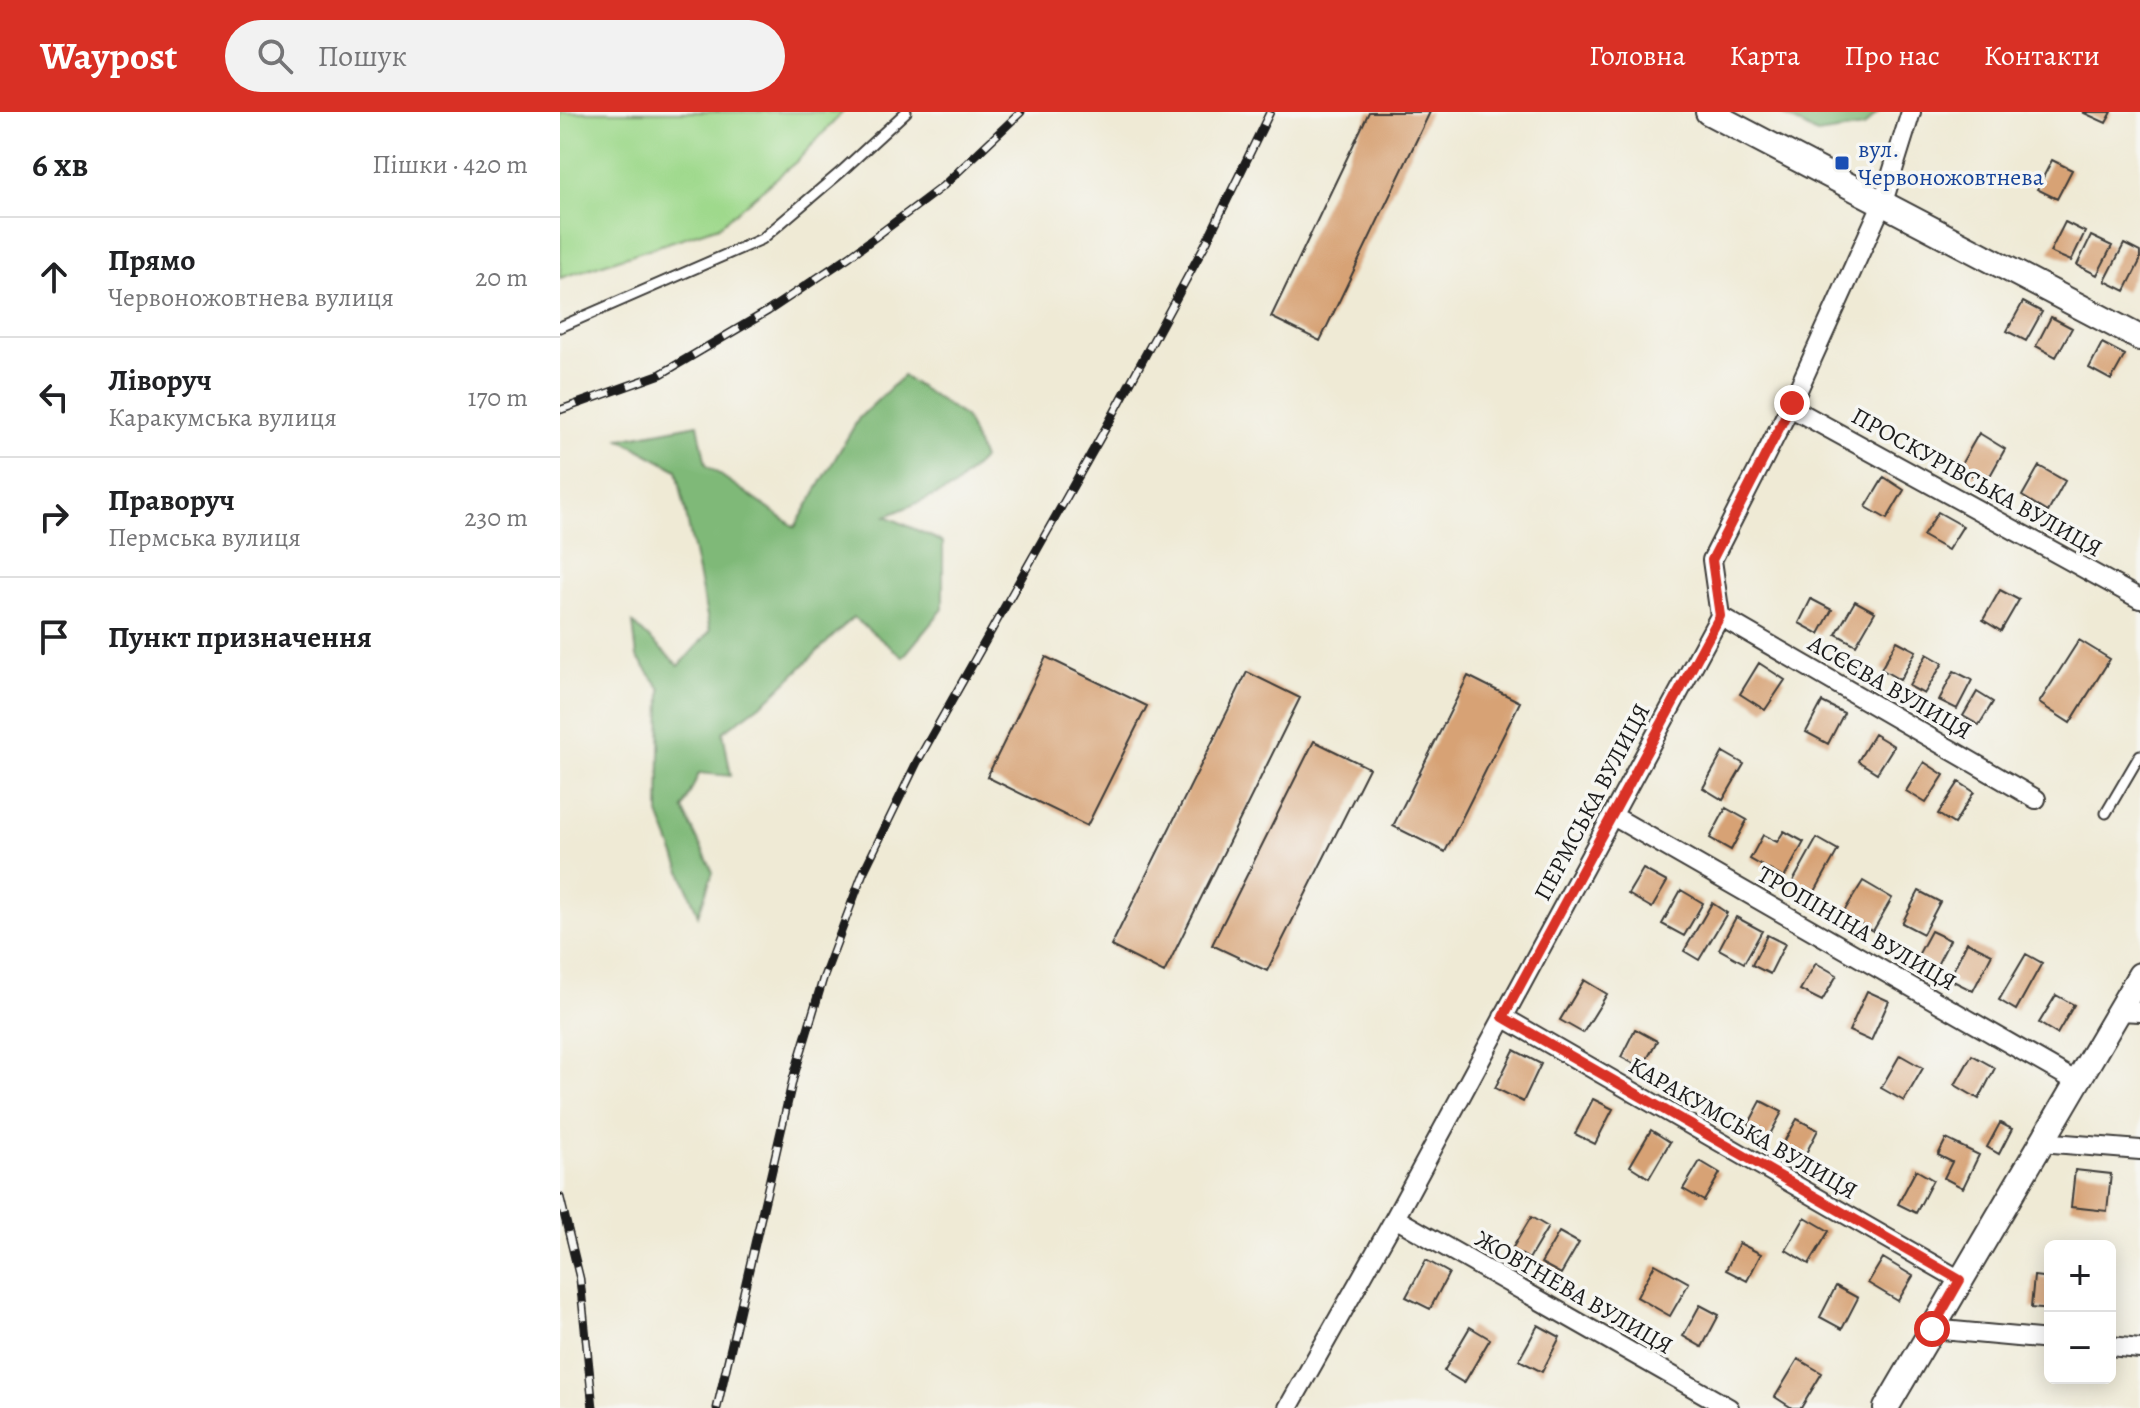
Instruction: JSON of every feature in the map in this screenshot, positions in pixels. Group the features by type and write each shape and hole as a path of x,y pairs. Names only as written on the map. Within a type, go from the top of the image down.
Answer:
{"main road":[{"path":"1708,112 2140,338"},
{"path":"1886,1408 2077,1082 2130,1012 2140,975"}],"street":[{"path":"1720,616 1712,560 1790,407 1883,202 1911,112"},
{"name":"ПРОСКУРІВСЬКА ВУЛИЦЯ","path":"1790,407 2140,599"},
{"name":"АСЄЄВА ВУЛИЦЯ","path":"1720,616 2036,799"},
{"name":"ПЕРМСЬКА ВУЛИЦЯ","path":"1288,1408 1395,1218 1720,616"},
{"name":"ТРОПІНІНА ВУЛИЦЯ","path":"1613,816 2077,1082"},
{"name":"КАРАКУМСЬКА ВУЛИЦЯ","path":"1503,1017 1960,1280"},
{"path":"2041,1142 2140,1150"},
{"name":"ЖОВТНЕВА ВУЛИЦЯ","path":"1395,1218 1729,1408"},
{"path":"1932,1329 2044,1339"},
{"path":"2116,1347 2140,1349"}],"lane":[{"path":"560,327 762,239 906,112"},
{"path":"2106,813 2140,755"}],"green space":[{"path":"560,112 843,112 797,161 719,226 560,278"},
{"path":"1778,112 1878,112 1864,127 1817,134"},
{"path":"903,376 965,417 983,459 953,488 886,516 943,542 943,609 903,657 853,617 772,696 723,732 731,776 699,773 683,809 713,872 698,915 659,814 661,689 637,657 633,623 679,666 710,631 677,470 620,439 698,424 706,465 795,527 859,418"}],"building":[{"path":"1369,112 1430,112 1320,341 1271,317"},
{"path":"2082,112 2112,112 2106,123"},
{"path":"2052,160 2072,170 2057,199 2037,189"},
{"path":"2065,222 2085,232 2071,261 2050,252"},
{"path":"2091,236 2112,246 2097,275 2077,265"},
{"path":"2124,244 2140,252 2140,261 2125,291 2105,281"},
{"path":"2023,302 2042,312 2026,341 2007,331"},
{"path":"2051,317 2072,328 2056,357 2036,346"},
{"path":"2102,343 2125,355 2111,380 2089,368"},
{"path":"1979,433 2005,449 1986,483 1959,468"},
{"path":"2039,466 2065,481 2048,512 2022,496"},
{"path":"1884,477 1904,490 1887,519 1866,507"},
{"path":"1938,512 1963,526 1948,550 1923,536"},
{"path":"2000,590 2019,600 2001,631 1983,620"},
{"path":"1811,599 1832,610 1819,634 1799,623"},
{"path":"1855,601 1875,612 1856,645 1836,634"},
{"path":"2079,640 2110,659 2070,723 2039,703"},
{"path":"1897,641 1916,651 1900,680 1881,669"},
{"path":"1927,654 1943,663 1924,694 1909,686"},
{"path":"1046,657 1147,706 1087,826 987,777"},
{"path":"1759,663 1785,680 1765,710 1740,694"},
{"path":"1954,671 1972,680 1957,709 1939,700"},
{"path":"1247,672 1300,698 1164,973 1111,946"},
{"path":"1468,676 1520,702 1445,852 1393,826"},
{"path":"1977,692 1993,702 1979,725 1963,716"},
{"path":"1822,702 1844,713 1828,744 1806,732"},
{"path":"1874,734 1894,746 1877,773 1858,761"},
{"path":"1314,741 1369,768 1267,971 1212,945"},
{"path":"1723,752 1744,764 1723,800 1703,788"},
{"path":"1924,762 1944,775 1926,803 1906,791"},
{"path":"1959,782 1974,792 1954,824 1938,814"},
{"path":"1726,808 1747,820 1731,850 1710,838"},
{"path":"1784,831 1804,842 1784,878 1750,859 1763,835 1777,842"},
{"path":"1817,838 1838,850 1813,895 1792,883"},
{"path":"1643,869 1667,882 1652,908 1628,894"},
{"path":"1863,881 1892,898 1873,931 1843,913"},
{"path":"1681,890 1703,903 1684,936 1662,924"},
{"path":"1919,891 1940,902 1923,934 1902,923"},
{"path":"1712,903 1727,913 1699,960 1684,951"},
{"path":"1736,917 1762,931 1744,963 1719,949"},
{"path":"1931,931 1950,940 1936,967 1917,957"},
{"path":"1767,935 1785,944 1770,974 1752,965"},
{"path":"1967,942 1992,954 1973,991 1949,979"},
{"path":"2026,954 2042,963 2016,1010 1999,1000"},
{"path":"1816,963 1837,975 1822,1001 1800,990"},
{"path":"1584,980 1607,994 1583,1033 1560,1020"},
{"path":"1867,991 1889,1001 1871,1041 1849,1031"},
{"path":"2056,995 2074,1005 2057,1034 2039,1023"},
{"path":"1635,1029 1657,1041 1642,1068 1621,1057"},
{"path":"1514,1050 1541,1064 1523,1102 1495,1088"},
{"path":"1900,1055 1923,1068 1904,1101 1881,1088"},
{"path":"1972,1055 1995,1068 1979,1099 1955,1085"},
{"path":"1593,1099 1613,1109 1595,1144 1575,1134"},
{"path":"1761,1101 1782,1112 1767,1140 1746,1129"},
{"path":"1797,1119 1818,1130 1803,1159 1781,1147"},
{"path":"2000,1123 2012,1129 1999,1154 1987,1147"},
{"path":"1651,1130 1670,1142 1649,1178 1630,1166"},
{"path":"1946,1139 1979,1155 1963,1188 1944,1178 1952,1162 1938,1155"},
{"path":"1700,1161 1720,1173 1704,1201 1683,1189"},
{"path":"1916,1170 1933,1180 1916,1213 1898,1204"},
{"path":"2075,1170 2111,1174 2107,1211 2071,1207"},
{"path":"1531,1217 1548,1227 1529,1259 1512,1249"},
{"path":"1805,1217 1829,1231 1809,1264 1786,1250"},
{"path":"1559,1232 1579,1243 1561,1274 1541,1263"},
{"path":"1739,1243 1761,1254 1747,1281 1726,1270"},
{"path":"1883,1258 1913,1276 1898,1301 1868,1283"},
{"path":"1426,1260 1449,1273 1430,1309 1406,1297"},
{"path":"1655,1264 1689,1283 1670,1316 1637,1297"},
{"path":"2034,1276 2044,1277 2044,1309 2031,1308"},
{"path":"1836,1286 1858,1298 1842,1329 1820,1317"},
{"path":"1700,1305 1719,1315 1702,1347 1683,1336"},
{"path":"1538,1325 1560,1337 1542,1372 1519,1360"},
{"path":"1470,1327 1490,1339 1464,1383 1444,1371"},
{"path":"1798,1359 1822,1373 1801,1408 1792,1408 1775,1397"}],"railway":[{"path":"560,410 661,374 768,311 850,256 943,186 1021,112"},
{"path":"717,1408 793,1079 823,979 863,873 917,762 1108,424 1207,241 1270,112"},
{"path":"560,1197 580,1279 593,1408"}],"place":[{"name":"вул. Червоножовтнева","path":"1842,163"}],"route":[{"path":"1792,403 1712,560 1720,616 1503,1017 1960,1280 1932,1329"}]}
